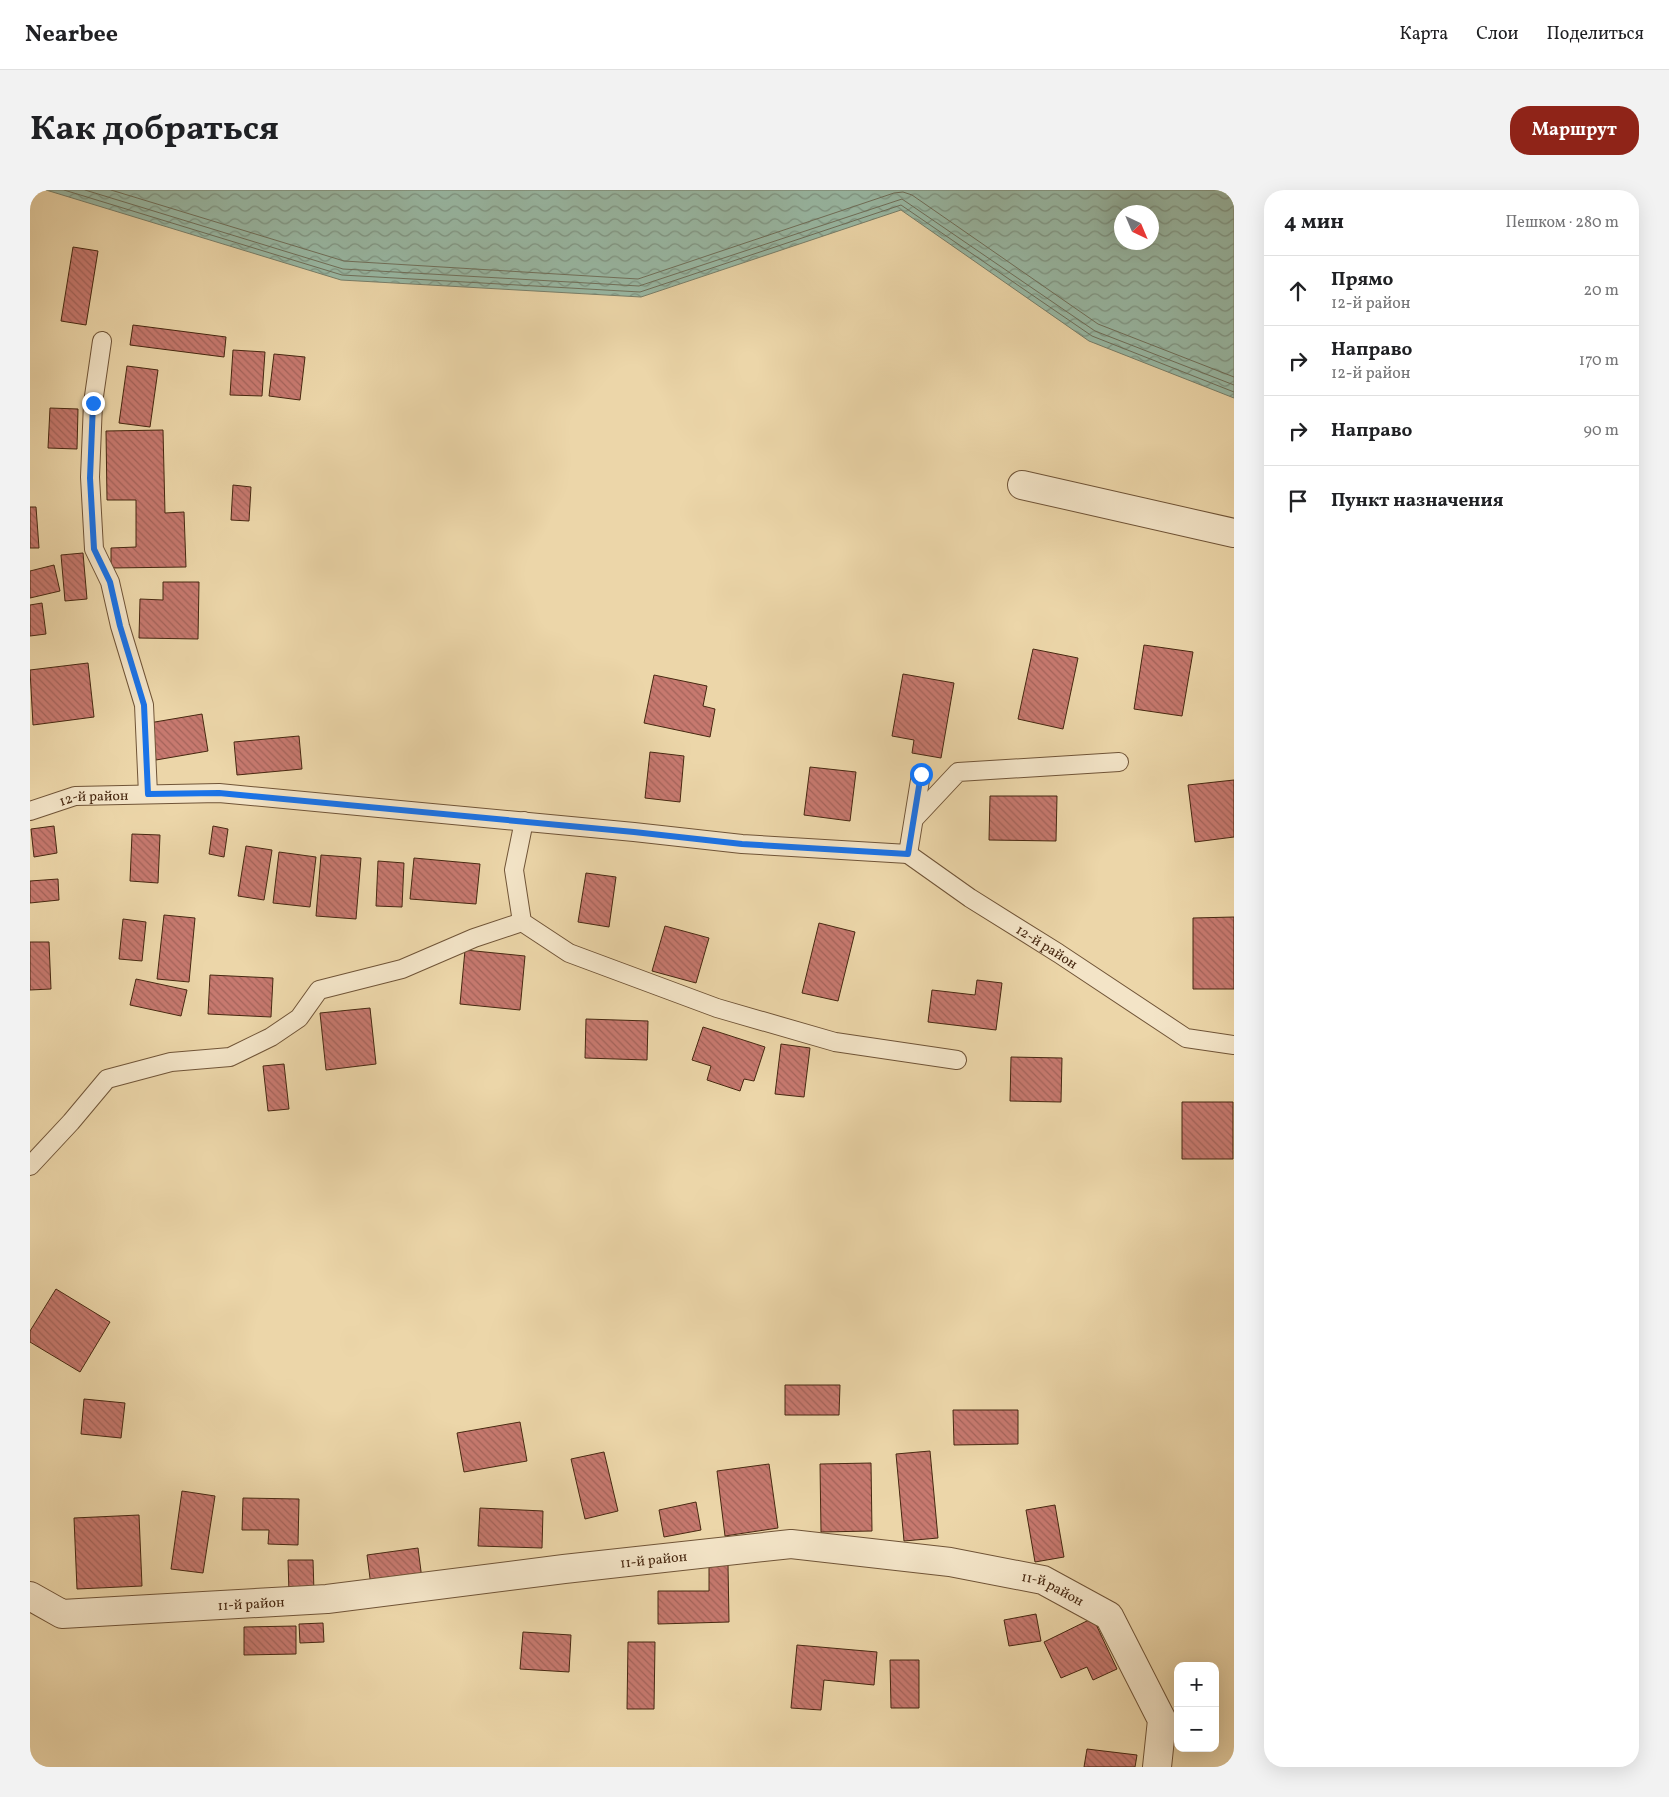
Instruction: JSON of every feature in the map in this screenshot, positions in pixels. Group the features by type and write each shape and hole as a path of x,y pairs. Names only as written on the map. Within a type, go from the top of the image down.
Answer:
{"street":[{"path":"1022,485 1234,533"},
{"name":"11-й район","path":"30,1596 62,1614 327,1599 564,1569 791,1544 950,1562 1043,1580 1109,1616 1162,1720 1157,1767"}],"lane":[{"path":"102,341 93,403 90,478 94,549 110,582 120,626 144,705 148,794"},
{"path":"914,819 958,772 1119,762"},
{"path":"908,854 921,774"},
{"name":"12-й район","path":"30,811 76,796 219,793 524,821 742,844 908,854 970,898 1058,953 1186,1038 1234,1045"},
{"path":"524,821 514,870 522,922 568,953 717,1008 835,1042 957,1060"},
{"path":"30,1166 71,1122 107,1078 171,1062 230,1057 270,1037 299,1018 319,990 402,969 474,938 522,922"}],"water":[{"path":"46,190 1234,190 1234,398 1089,341 901,210 641,297 341,280"}],"building":[{"path":"73,247 98,251 86,325 61,321"},
{"path":"133,325 226,337 224,357 130,345"},
{"path":"233,350 265,352 262,396 230,395"},
{"path":"274,354 305,357 300,400 269,396"},
{"path":"127,366 158,370 150,427 119,423"},
{"path":"50,408 78,409 77,449 48,448"},
{"path":"163,430 165,513 184,512 186,567 111,568 111,548 136,547 136,500 107,500 106,431"},
{"path":"233,485 251,487 249,521 231,520"},
{"path":"30,507 36,507 39,548 30,548"},
{"path":"83,553 87,599 65,601 61,555"},
{"path":"54,565 60,591 30,598 30,571"},
{"path":"163,582 199,582 198,639 139,638 140,599 163,600"},
{"path":"42,603 46,634 30,636 30,605"},
{"path":"1144,645 1193,652 1182,716 1134,709"},
{"path":"1033,649 1078,658 1063,729 1018,719"},
{"path":"88,663 94,717 33,725 30,670"},
{"path":"903,674 954,683 941,758 912,753 914,740 892,736"},
{"path":"654,675 707,686 703,706 715,709 710,737 644,723"},
{"path":"202,714 208,751 156,760 149,723"},
{"path":"299,736 302,769 237,775 234,742"},
{"path":"650,752 684,756 680,802 645,798"},
{"path":"810,767 856,772 850,821 804,815"},
{"path":"1234,780 1234,837 1195,842 1188,785"},
{"path":"990,796 1057,796 1056,841 989,840"},
{"path":"54,826 57,853 34,857 31,829"},
{"path":"213,826 228,829 224,857 209,854"},
{"path":"132,834 160,835 158,883 130,881"},
{"path":"246,846 272,850 264,900 238,896"},
{"path":"279,852 316,857 310,907 273,903"},
{"path":"321,855 361,858 356,919 316,916"},
{"path":"414,858 480,864 476,904 410,899"},
{"path":"378,861 404,863 402,907 376,906"},
{"path":"586,873 616,877 609,927 578,922"},
{"path":"58,879 59,900 30,903 30,881"},
{"path":"164,915 195,918 189,982 157,979"},
{"path":"1234,917 1234,989 1193,989 1193,918"},
{"path":"123,919 146,922 142,961 119,959"},
{"path":"819,923 855,932 838,1001 802,993"},
{"path":"665,926 709,938 696,983 652,971"},
{"path":"30,942 49,942 51,989 30,990"},
{"path":"465,950 525,956 520,1010 460,1004"},
{"path":"210,975 273,978 271,1017 208,1014"},
{"path":"136,979 187,990 181,1016 130,1005"},
{"path":"977,980 1002,983 996,1030 928,1022 932,990 975,995"},
{"path":"370,1008 376,1064 326,1070 320,1013"},
{"path":"586,1019 648,1021 647,1060 585,1058"},
{"path":"703,1027 765,1047 754,1081 744,1079 740,1091 707,1080 711,1066 692,1060"},
{"path":"781,1044 810,1048 804,1097 775,1094"},
{"path":"1011,1057 1062,1058 1061,1102 1010,1101"},
{"path":"284,1064 289,1109 268,1111 263,1066"},
{"path":"1182,1102 1233,1102 1233,1159 1182,1159"},
{"path":"56,1289 110,1322 80,1372 30,1342 30,1331"},
{"path":"785,1385 840,1385 839,1415 785,1415"},
{"path":"84,1399 125,1403 121,1438 81,1434"},
{"path":"953,1410 1018,1410 1018,1444 954,1445"},
{"path":"520,1422 527,1461 464,1472 457,1433"},
{"path":"930,1451 938,1538 904,1541 896,1454"},
{"path":"604,1452 618,1511 585,1519 571,1459"},
{"path":"871,1463 872,1531 821,1532 820,1464"},
{"path":"769,1464 778,1528 725,1536 717,1471"},
{"path":"182,1491 215,1496 203,1573 171,1569"},
{"path":"243,1498 299,1499 298,1545 268,1544 269,1530 242,1530"},
{"path":"696,1502 701,1530 664,1537 659,1510"},
{"path":"1055,1505 1064,1557 1035,1562 1026,1510"},
{"path":"480,1508 543,1511 542,1548 478,1546"},
{"path":"139,1515 142,1586 77,1589 74,1518"},
{"path":"418,1548 422,1579 371,1586 367,1555"},
{"path":"288,1560 313,1560 314,1592 289,1593"},
{"path":"728,1564 729,1622 658,1624 658,1591 709,1591 709,1565"},
{"path":"1036,1614 1041,1641 1009,1646 1004,1620"},
{"path":"1093,1618 1117,1669 1093,1680 1087,1667 1061,1678 1044,1642"},
{"path":"323,1623 324,1642 300,1643 299,1624"},
{"path":"296,1626 296,1654 244,1655 244,1627"},
{"path":"523,1632 571,1635 569,1672 520,1669"},
{"path":"628,1642 655,1642 654,1709 627,1709"},
{"path":"797,1645 877,1652 874,1685 824,1680 821,1710 791,1708"},
{"path":"890,1660 919,1660 919,1708 891,1708"},
{"path":"1087,1749 1137,1755 1135,1767 1084,1767"}],"route":[{"path":"93,403 90,478 94,549 110,582 120,626 144,705 148,794 219,793 742,844 908,854 921,774"}]}
